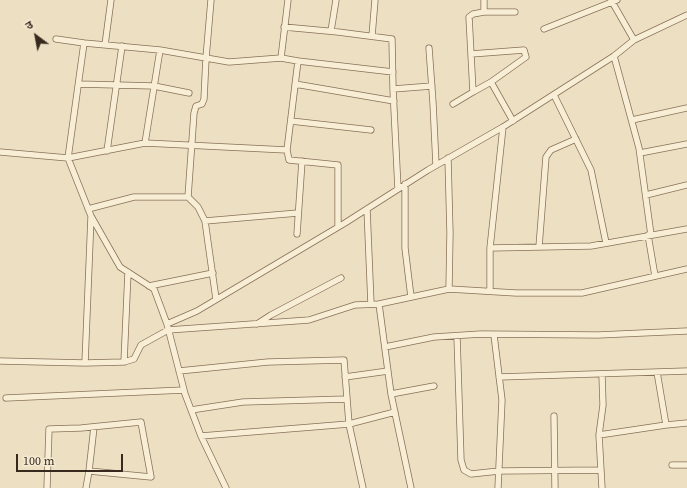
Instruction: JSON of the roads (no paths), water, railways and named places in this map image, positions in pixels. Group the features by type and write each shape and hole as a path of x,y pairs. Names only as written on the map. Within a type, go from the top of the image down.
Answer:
{"street":[{"path":"105,45 111,0"},
{"path":"188,197 194,113 196,106 202,104 204,99 206,58 212,0"},
{"path":"281,58 288,0"},
{"path":"332,32 336,0"},
{"path":"372,36 375,0"},
{"path":"484,0 484,12"},
{"path":"544,29 613,1 634,40"},
{"path":"473,92 469,17 473,14 484,12 515,12"},
{"path":"0,361 85,363 124,362 134,359 141,344 168,327 338,227 436,165 503,127 614,56 634,40 687,15"},
{"path":"284,27 392,39 398,189"},
{"path":"56,39 160,50 229,62 281,58 393,72"},
{"path":"84,43 68,158 91,216 120,267 154,289 168,327 184,390 191,410 201,436 226,488"},
{"path":"106,151 122,46"},
{"path":"429,48 436,165"},
{"path":"145,143 160,50"},
{"path":"453,104 491,82 526,57 524,50 471,54"},
{"path":"614,56 640,153 655,276"},
{"path":"298,61 287,150 289,160 338,165 338,227"},
{"path":"491,82 514,120"},
{"path":"79,84 154,86 189,93"},
{"path":"295,84 394,100"},
{"path":"393,89 432,86"},
{"path":"554,95 591,170 606,243"},
{"path":"632,120 687,108"},
{"path":"291,121 371,130"},
{"path":"490,292 490,248 503,127"},
{"path":"539,247 546,157 551,150 576,139"},
{"path":"0,152 68,158 145,143 287,150"},
{"path":"640,153 687,144"},
{"path":"448,158 450,232 449,289"},
{"path":"297,234 302,161"},
{"path":"405,184 405,248 411,297"},
{"path":"646,195 687,184"},
{"path":"88,209 134,197 188,197 198,206 205,221 216,299"},
{"path":"367,208 371,304"},
{"path":"205,221 298,213"},
{"path":"85,363 91,216"},
{"path":"490,248 591,246 687,229"},
{"path":"168,327 257,324 309,320 355,305 379,304 449,289 516,293 582,292 687,269"},
{"path":"124,362 128,272"},
{"path":"149,286 212,273"},
{"path":"257,324 341,278"},
{"path":"379,304 391,394 411,488"},
{"path":"385,348 434,337 482,334 598,335 687,331"},
{"path":"494,335 502,400 498,488"},
{"path":"457,336 460,460 464,470 471,474 499,471 601,470"},
{"path":"179,371 268,362 344,360 349,424 363,488"},
{"path":"345,377 388,371"},
{"path":"499,377 687,371"},
{"path":"657,372 666,425"},
{"path":"602,374 603,405 599,435 602,488"},
{"path":"391,394 434,386"},
{"path":"6,398 184,390"},
{"path":"191,410 244,402 347,399"},
{"path":"201,436 349,424 395,412"},
{"path":"554,416 555,488"},
{"path":"47,488 49,429 94,427 141,422 152,477 89,471"},
{"path":"599,435 687,423"},
{"path":"86,488 94,427"},
{"path":"672,465 687,465"}]}
